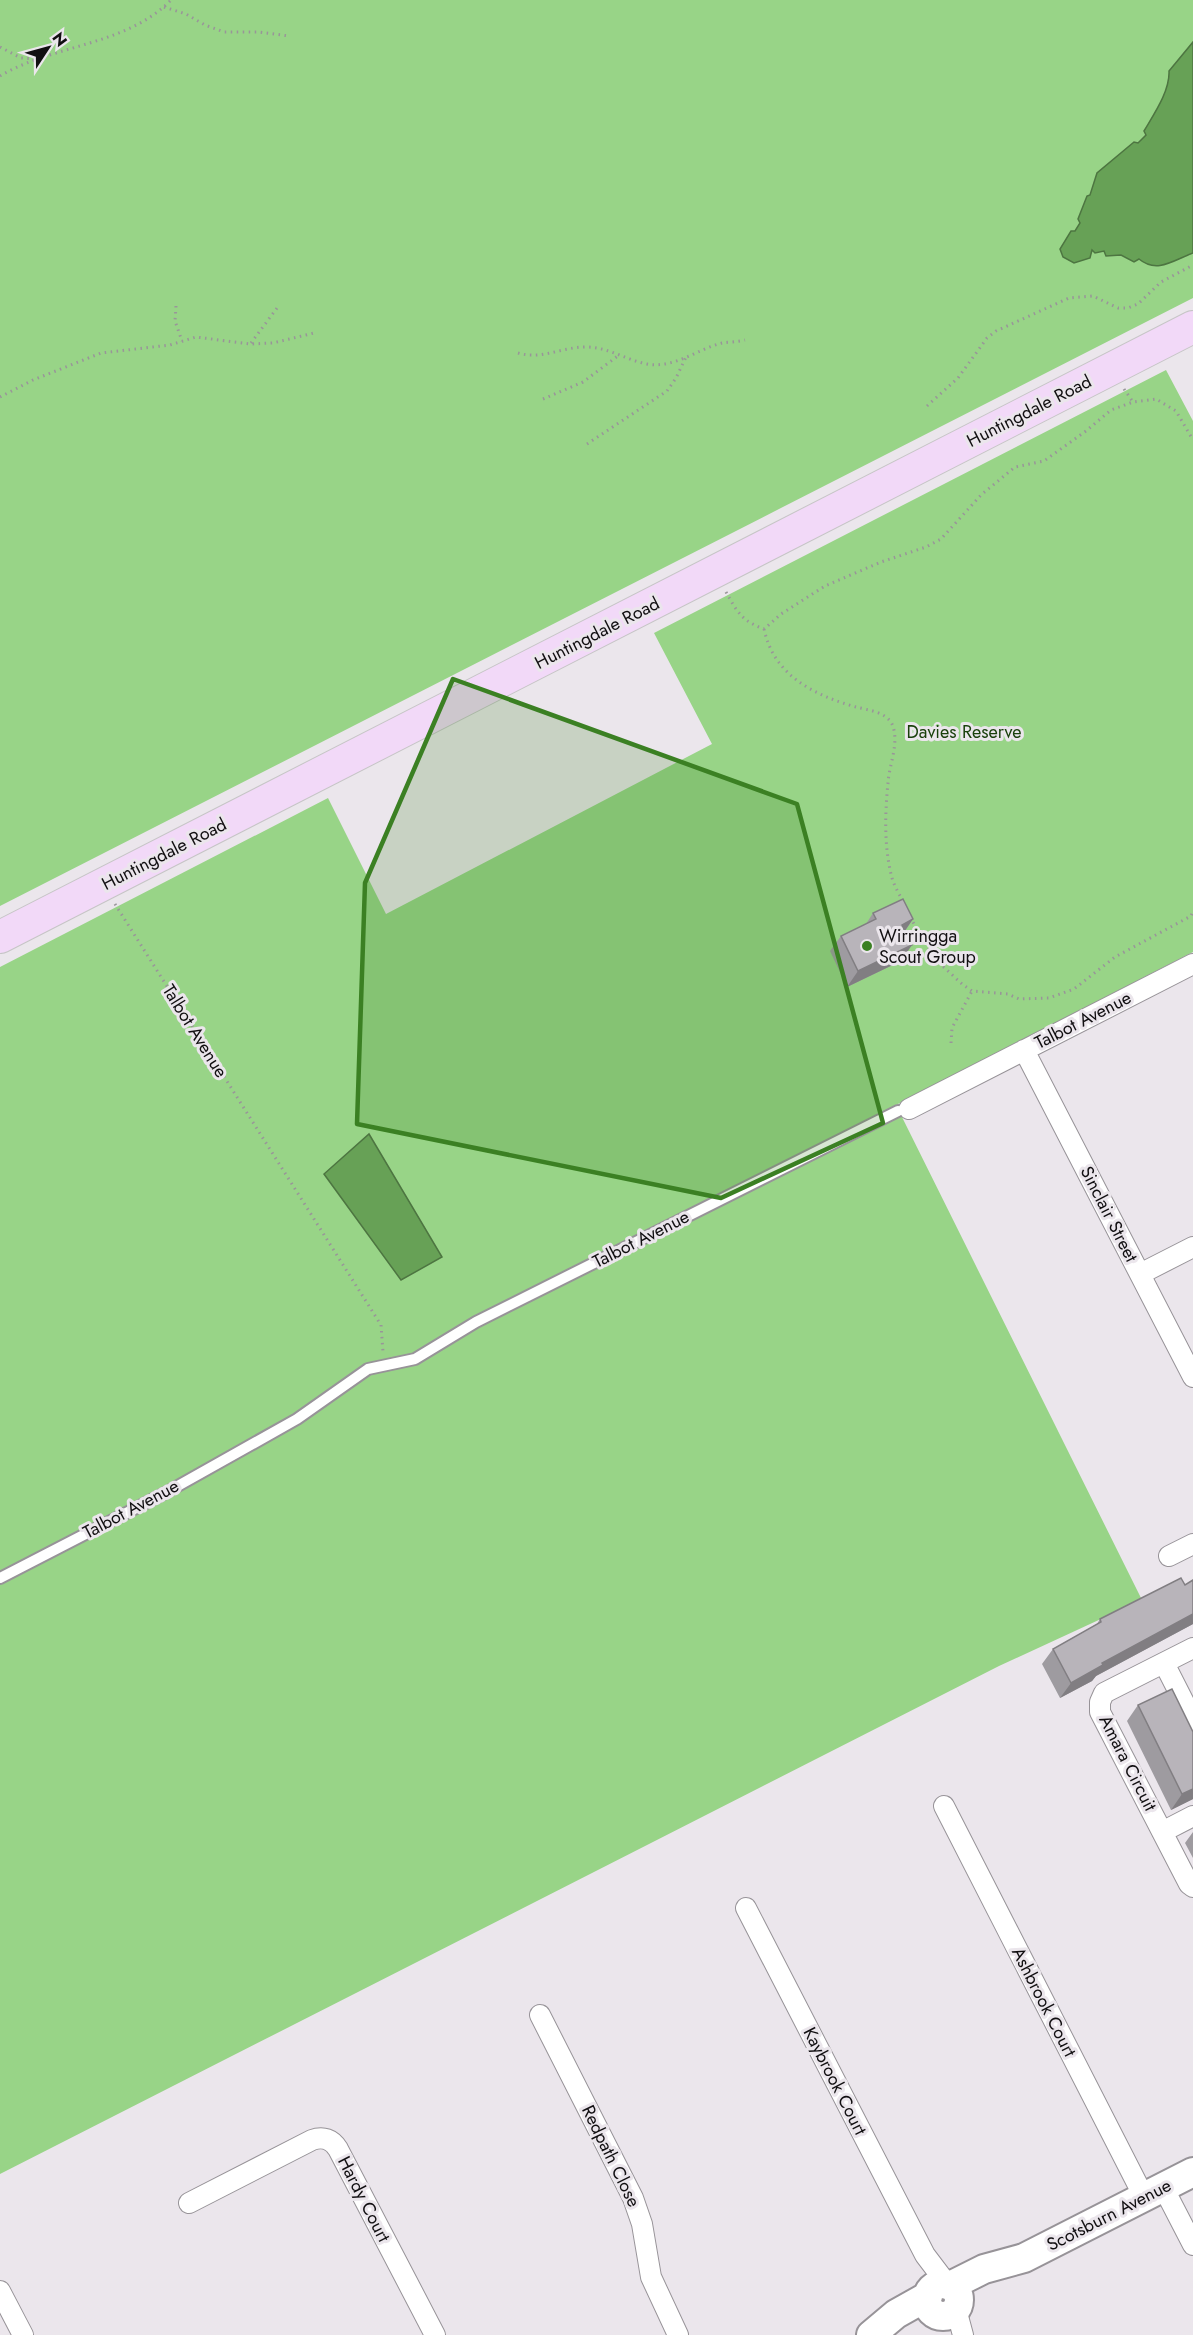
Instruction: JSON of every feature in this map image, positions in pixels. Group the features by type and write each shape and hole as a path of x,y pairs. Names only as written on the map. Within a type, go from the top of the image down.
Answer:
{"main road":[{"name":"Huntingdale Road","path":"0,937 1193,327"}],"street":[{"name":"Talbot Avenue","path":"904,1110 1193,964"},
{"name":"Sinclair Street","path":"1024,1050 1193,1377"},
{"path":"1140,1274 1193,1247"},
{"path":"1169,1556 1193,1544"},
{"name":"Amara Circuit","path":"1193,1648 1104,1694 1100,1702 1100,1712 1189,1884 1193,1887"},
{"path":"1164,1663 1193,1720"},
{"name":"Ashbrook Court","path":"944,1806 1153,2192 1193,2245"},
{"path":"1162,1832 1193,1815"},
{"name":"Kaybrook Court","path":"746,1908 925,2255 947,2307"},
{"name":"Redpath Close","path":"540,2015 633,2198 642,2224 651,2277 678,2335"},
{"name":"Hardy Court","path":"189,2203 312,2140 322,2138 332,2141 435,2335"},
{"name":"Scotsburn Avenue","path":"883,2335 903,2330 947,2307 984,2269 1024,2258 1193,2172"},
{"path":"0,2291 22,2335"},
{"name":"Scotsburn Avenue","path":"871,2335 896,2314 947,2307"}],"lane":[{"name":"Talbot Avenue","path":"0,1578 166,1492 297,1419 368,1369 415,1359 476,1322 904,1110"}],"path":[{"path":"0,76 40,58 122,33 148,20 171,0"},
{"path":"164,7 186,14 205,25 224,32 259,32 289,36"},
{"path":"0,47 21,58 40,58"},
{"path":"927,406 958,378 987,338 996,331 1069,298 1093,296 1118,308 1128,308 1138,304 1161,282 1193,265"},
{"path":"176,306 175,321 182,341"},
{"path":"250,344 277,308"},
{"path":"0,397 33,380 101,353 142,350 195,337 250,344 273,343 314,333"},
{"path":"518,353 529,357 585,347 599,348 648,365 662,364 686,357 721,343 744,340"},
{"path":"543,399 583,382 620,355"},
{"path":"587,444 666,391 676,378 686,357"},
{"path":"1124,389 1133,402"},
{"path":"764,629 781,614 825,586 941,539 981,495 1015,467 1044,461 1111,410 1133,402 1156,399 1176,411 1193,440"},
{"path":"716,572 736,611 750,624 764,629"},
{"path":"764,629 767,646 784,669 814,693 881,714 891,723 895,740 888,780 885,833 891,876 904,904"},
{"name":"Talbot Avenue","path":"103,885 381,1325 384,1366"},
{"path":"908,913 935,959 972,991 1008,994 1019,999 1049,998 1074,989 1114,957 1191,916 1193,911"},
{"path":"951,1042 952,1028 972,991"}],"highlighted area":[{"path":"453,679 797,804 883,1123 721,1198 357,1124 365,883"}],"green space":[{"path":"0,0 1193,0 1193,298 0,906"},
{"name":"Davies Reserve","path":"1166,370 1193,421 1193,952 896,1105 1142,1600 999,1666 0,2174 0,967 328,798 386,914 712,744 654,633"}],"shaded area":[{"path":"1193,42 1193,253 1159,266 1139,259 1134,262 1121,255 1106,256 1104,251 1095,253 1092,250 1090,258 1074,263 1063,257 1060,249 1071,231 1075,231 1080,223 1078,219 1087,196 1090,195 1097,173 1134,142 1138,143 1146,135 1144,131 1164,94 1169,71"},
{"path":"369,1134 442,1257 401,1280 324,1174"}],"building":[{"name":"Wirringga Scout Group","path":"903,899 913,919 902,925 912,945 858,971 841,936 876,919 873,913"},
{"path":"1181,1578 1185,1585 1193,1580 1193,1614 1102,1663 1103,1665 1071,1683 1053,1649 1101,1622 1100,1619"},
{"path":"1172,1689 1193,1732 1193,1789 1182,1794 1138,1705"}],"place":[{"name":"Wirringga Scout Group","path":"867,946"}]}
